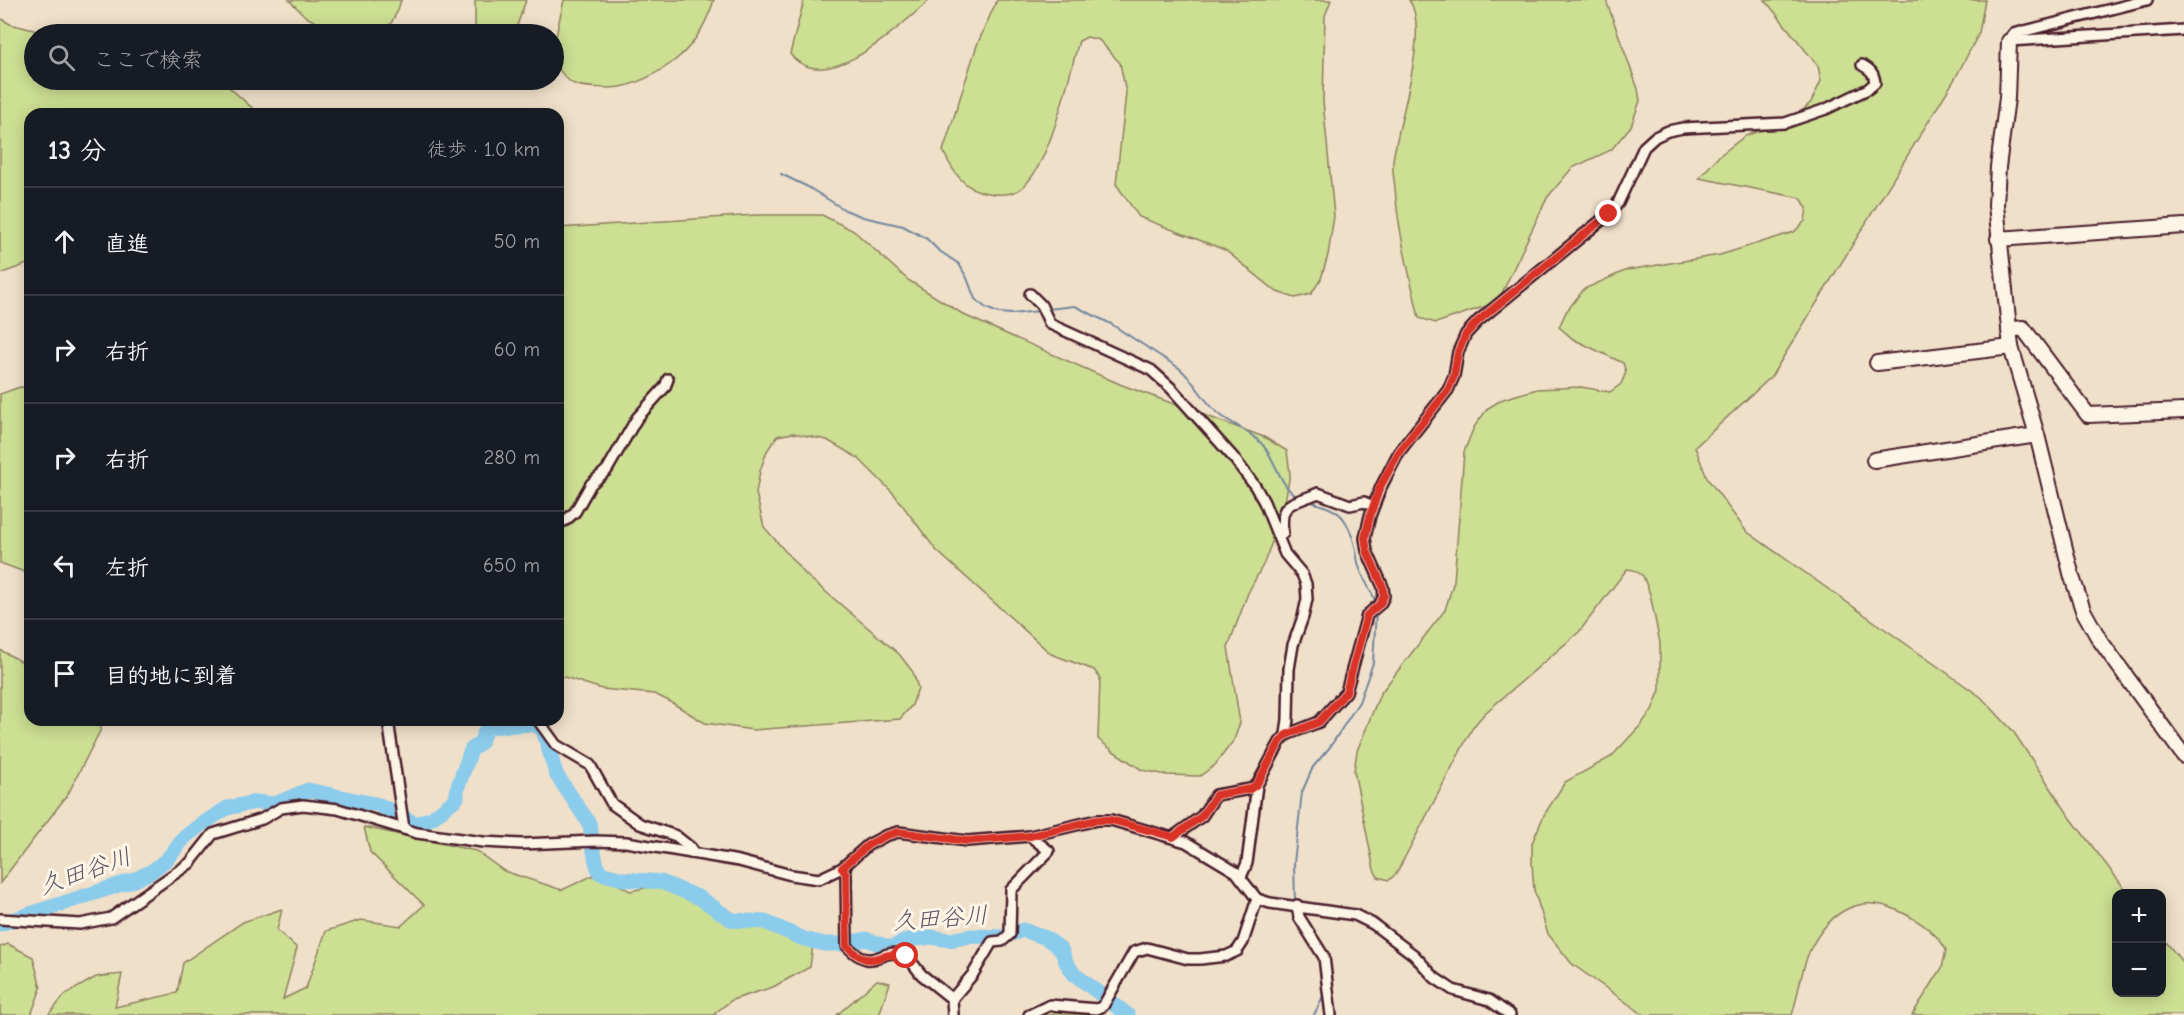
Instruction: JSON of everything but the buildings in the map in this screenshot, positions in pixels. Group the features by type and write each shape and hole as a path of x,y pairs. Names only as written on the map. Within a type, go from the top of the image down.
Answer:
{"street":[{"path":"2147,0 2013,34 2009,40 2007,98 1996,205 2011,347 2037,435 2072,578 2099,639 2184,756"},
{"path":"2009,40 2184,30"},
{"path":"1241,877 1247,863 1257,784 1280,742 1286,735 1319,722 1346,692 1367,615 1380,604 1384,596 1383,587 1367,551 1365,538 1373,506 1380,487 1399,452 1448,390 1454,376 1458,352 1466,334 1478,321 1609,214 1618,203 1644,147 1655,137 1683,128 1785,123 1868,89 1875,83 1875,77 1872,71 1862,65"},
{"path":"1998,239 2184,226"},
{"path":"1030,294 1041,305 1050,324 1151,370 1171,388 1233,457 1255,486 1285,555 1302,574 1306,584 1307,598 1293,645 1289,669 1286,735"},
{"path":"2009,330 2024,328 2088,415 2184,411"},
{"path":"1877,363 2011,347"},
{"path":"564,521 575,512 591,484 607,470 637,418 665,387 668,379"},
{"path":"1874,460 2037,435"},
{"path":"1278,536 1283,533 1281,515 1286,506 1318,493 1350,506 1364,502 1373,506"},
{"path":"389,726 404,825"},
{"path":"542,726 556,744 590,765 612,804 640,824 676,836 690,848 691,853"},
{"path":"1173,837 1202,816 1216,795 1250,789 1257,784"},
{"path":"0,919 80,924 111,918 190,862 213,834 262,819 281,808 303,805 338,809 404,825 417,833 483,842 522,844 626,842 739,861 791,875 819,879 842,868 868,845 898,832 959,841 1030,836 1097,820 1111,820 1186,842 1241,877 1257,899 1270,903 1355,915 1373,924 1414,956 1435,978 1453,990 1489,1000 1510,1015"},
{"path":"953,1015 952,999 973,974 992,942 1002,941 1010,934 1011,891 1048,851 1030,836"},
{"path":"842,868 846,874 847,946 856,956 867,961 896,953 906,956 921,974 952,999"},
{"path":"1029,1015 1050,1005 1097,1009 1103,1006 1134,952 1147,948 1200,959 1226,956 1237,951 1243,942 1257,899"},
{"path":"1297,905 1299,917 1324,957 1331,1015"}],"green space":[{"path":"289,0 401,0 391,24 319,24 306,17"},
{"path":"475,0 526,0 518,24 475,24"},
{"path":"564,0 714,0 698,35 678,58 643,80 620,87 584,86 574,84 565,77 564,24 558,24"},
{"path":"804,0 930,0 863,53 843,63 823,68 805,66 790,54"},
{"path":"997,0 1331,0 1325,16 1323,101 1334,216 1328,255 1321,279 1311,294 1295,298 1277,292 1225,250 1139,217 1116,184 1126,93 1120,63 1099,40 1087,37 1079,41 1050,140 1033,175 1023,187 1011,193 992,194 972,188 960,179 943,151 977,45"},
{"path":"1409,0 1606,0 1638,89 1640,101 1631,126 1611,150 1572,168 1547,198 1502,293 1489,305 1436,323 1419,318 1402,237 1393,171 1396,145 1415,54 1415,14"},
{"path":"1765,0 1985,0 1979,33 1956,77 1771,377 1695,447 1707,478 1746,531 1981,697 2013,731 2070,817 2125,889 2112,889 2112,997 2166,997 2166,942 2184,964 2184,1015 1912,1015 1942,968 1946,950 1925,927 1897,910 1883,905 1857,905 1846,909 1827,925 1811,948 1805,963 1792,1015 1644,1015 1572,964 1548,934 1534,890 1532,843 1544,815 1565,782 1611,757 1652,710 1660,690 1660,643 1650,594 1643,576 1634,570 1627,569 1579,632 1485,713 1473,727 1396,874 1389,880 1378,877 1374,870 1354,771 1357,751 1380,694 1445,610 1454,581 1464,452 1474,427 1488,408 1503,399 1537,389 1581,387 1610,392 1621,384 1626,372 1623,363 1573,339 1559,327 1566,312 1584,289 1627,270 1720,255 1794,232 1805,221 1807,208 1801,198 1699,178 1719,156 1745,136 1795,118 1811,102 1821,81 1818,66"},
{"path":"0,18 10,24 24,28 24,90 232,90 252,108 24,108 24,265 0,274"},
{"path":"756,215 822,215 854,231 908,280 966,316 1122,385 1264,437 1287,451 1290,474 1283,513 1264,563 1248,593 1228,647 1240,723 1234,740 1215,765 1200,776 1167,775 1142,770 1113,751 1098,739 1100,678 1094,670 1051,654 936,550 894,494 858,458 827,440 793,433 777,436 767,451 760,471 756,493 764,527 806,575 899,654 913,672 918,688 912,705 900,719 753,730 705,723 654,694 602,689 564,677 564,228"},
{"path":"24,387 24,572 0,563 0,394"},
{"path":"0,650 24,663 24,726 100,726 101,729 68,794 0,883"},
{"path":"364,827 476,851 504,871 562,890 598,873 630,891 659,885 685,894 726,921 746,924 776,923 813,944 810,967 773,987 732,1000 715,1013 716,1015 48,1015 66,994 96,977 122,974 115,1007 177,993 183,963 243,922 282,909 277,930 297,948 283,999 306,988 326,931 361,920 401,926 424,905 370,852"},
{"path":"8,944 33,957 41,988 31,1015 0,1015 0,947"},
{"path":"877,980 890,983 879,1015 837,1015"},
{"path":"1058,1009 1104,1015 1035,1015 1042,1010"}],"waterway":[{"path":"781,174 808,187 845,210 863,217 903,226 927,239 938,250 959,264 975,299 986,308 998,313 1012,314 1039,311"},
{"path":"1048,309 1075,306 1111,324 1179,368 1219,414 1261,443 1285,484 1297,497"},
{"path":"1308,501 1340,514 1352,535 1358,563 1376,603"},
{"path":"1295,903 1294,863 1302,792 1313,767 1330,747 1359,702 1373,663 1376,611"},
{"name":"久田谷川","path":"0,924 134,880 152,871 167,859 185,837 227,808 256,802 275,804 308,790 379,805 416,824 432,818 457,798 457,789 471,750 480,743 487,727 503,726"},
{"name":"久田谷川","path":"537,726 543,730 556,774 589,823 600,873 623,879 661,882 700,898 732,920 765,922 804,939 824,944 843,944 866,939 890,948 908,940 931,937 950,940 971,936 1003,937 1023,930 1046,938 1061,949 1074,974 1128,1015"},
{"path":"1314,1015 1325,992"}],"route":[{"path":"906,956 896,953 867,961 856,956 847,946 846,874 842,868 868,845 898,832 967,841 1044,834 1097,820 1111,820 1173,837 1202,816 1216,795 1250,789 1257,784 1286,735 1319,722 1346,692 1367,615 1380,604 1384,596 1383,587 1367,551 1365,538 1380,487 1399,452 1448,390 1454,376 1458,352 1466,334 1478,321 1609,214"}]}
